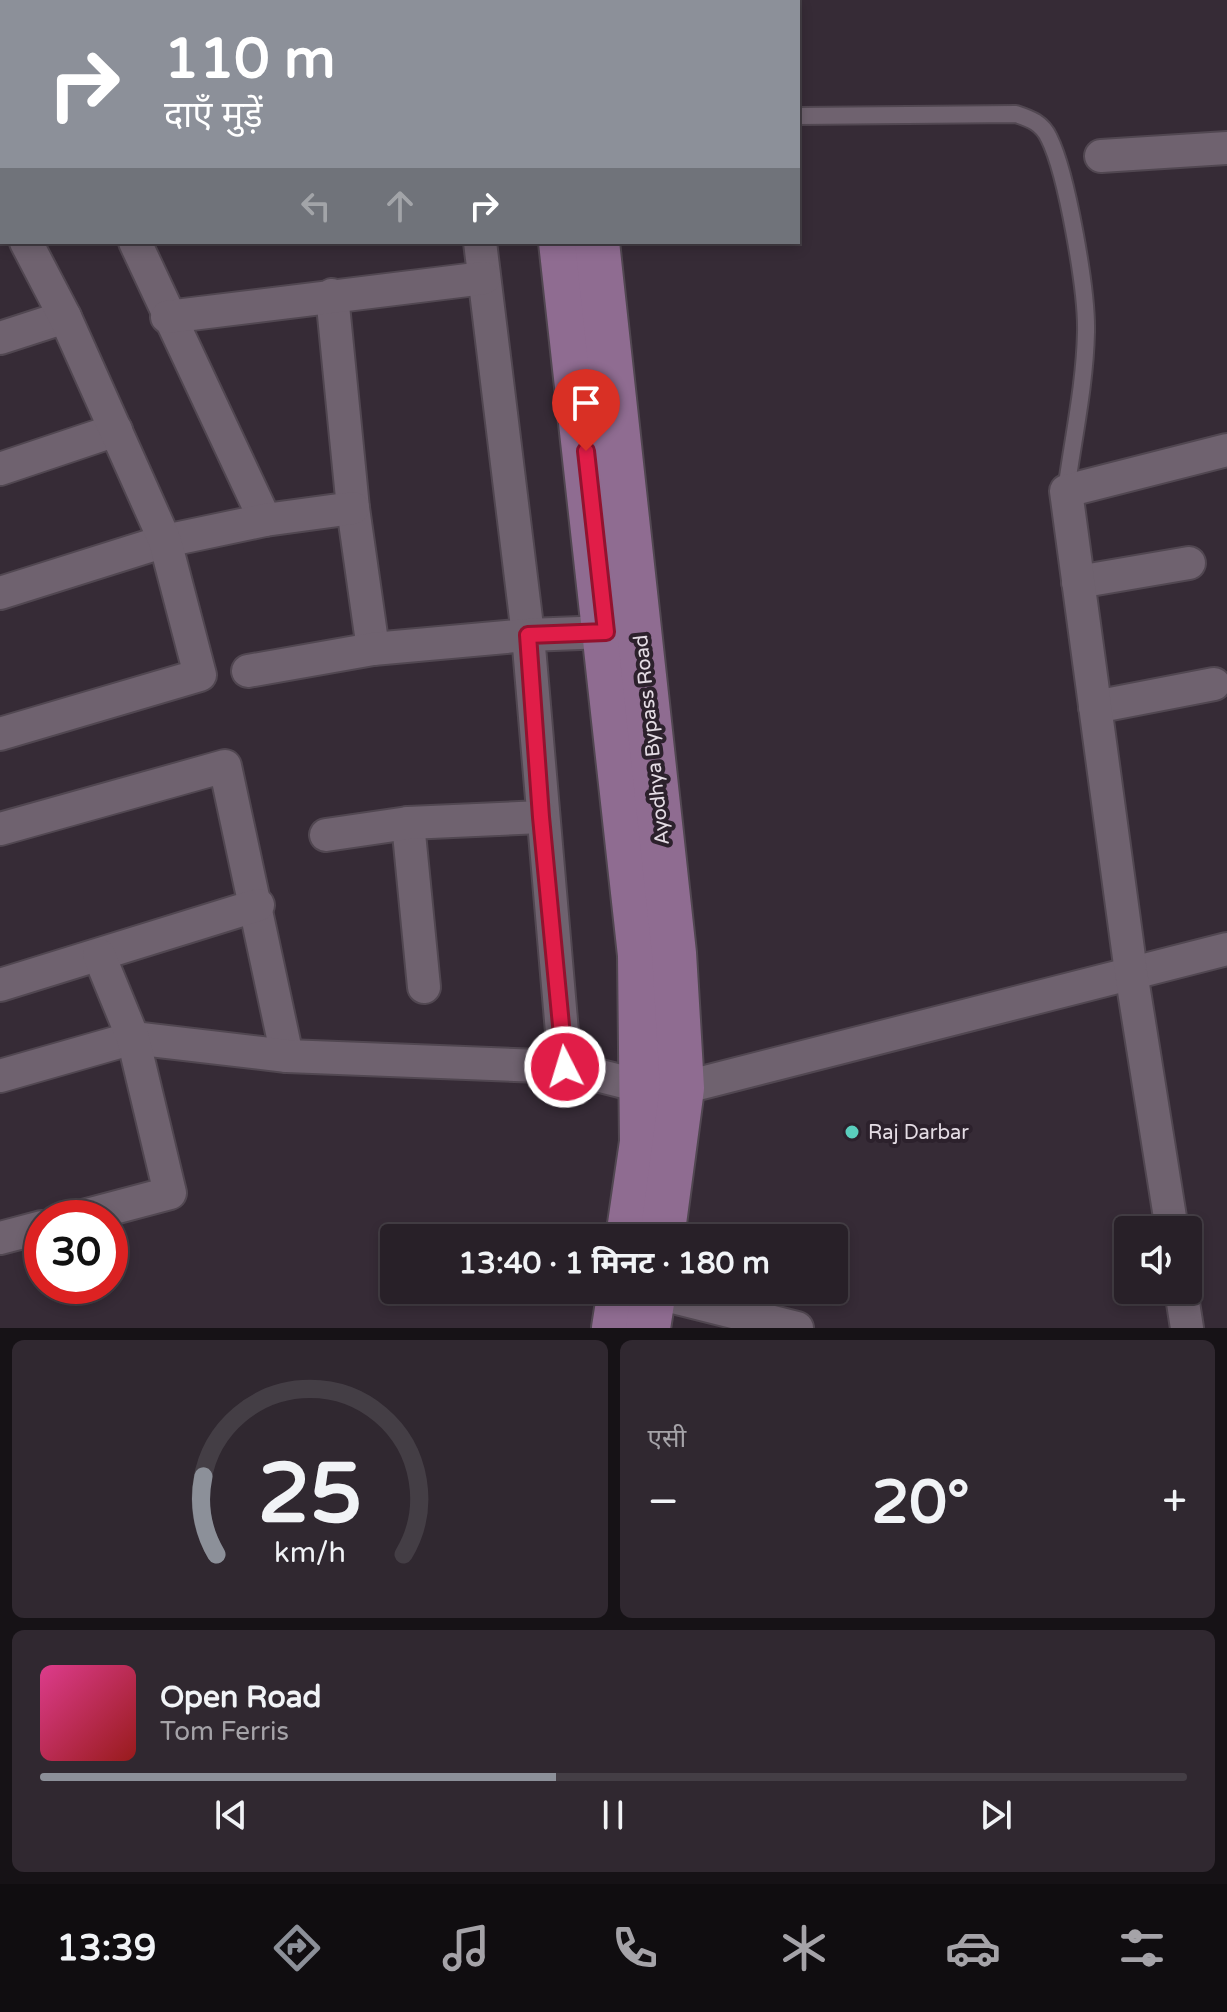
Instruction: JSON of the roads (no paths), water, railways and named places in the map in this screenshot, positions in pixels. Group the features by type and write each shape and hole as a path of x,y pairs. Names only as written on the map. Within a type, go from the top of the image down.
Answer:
{"main road":[{"name":"Ayodhya Bypass Road","path":"561,244 640,955 642,1142 630,1224"},
{"name":"Ayodhya Bypass Road","path":"597,244 674,953 682,1088 664,1224"},
{"path":"614,1328 640,1304"}],"street":[{"path":"1101,156 1227,148"},
{"path":"0,734 200,675 165,541 65,317 27,244"},
{"path":"136,244 167,317 265,520"},
{"path":"480,244 528,635 541,817 565,1067"},
{"path":"167,317 484,278"},
{"path":"332,295 353,508 373,649"},
{"path":"0,338 65,317"},
{"path":"0,469 116,430"},
{"path":"1170,1216 1131,972 1066,491 1227,450"},
{"path":"0,593 165,541 265,520 353,508"},
{"path":"1078,582 1189,563"},
{"path":"248,671 373,649 528,635 606,632"},
{"path":"1095,707 1214,684"},
{"path":"0,829 225,766 258,905 287,1056"},
{"path":"326,835 408,823 541,817"},
{"path":"408,823 424,987"},
{"path":"0,985 258,905"},
{"path":"0,1076 133,1038 287,1056 565,1067 640,1086 682,1088 1227,949"},
{"path":"99,955 133,1038 170,1193 128,1204"},
{"path":"0,1238 24,1232"},
{"path":"666,1304 797,1328"},
{"path":"1183,1304 1187,1328"}],"lane":[{"path":"800,116 1016,114 1036,120 1049,138 1061,175 1082,284 1086,332 1066,491"}],"place":[{"name":"Raj Darbar","path":"852,1132"}]}
